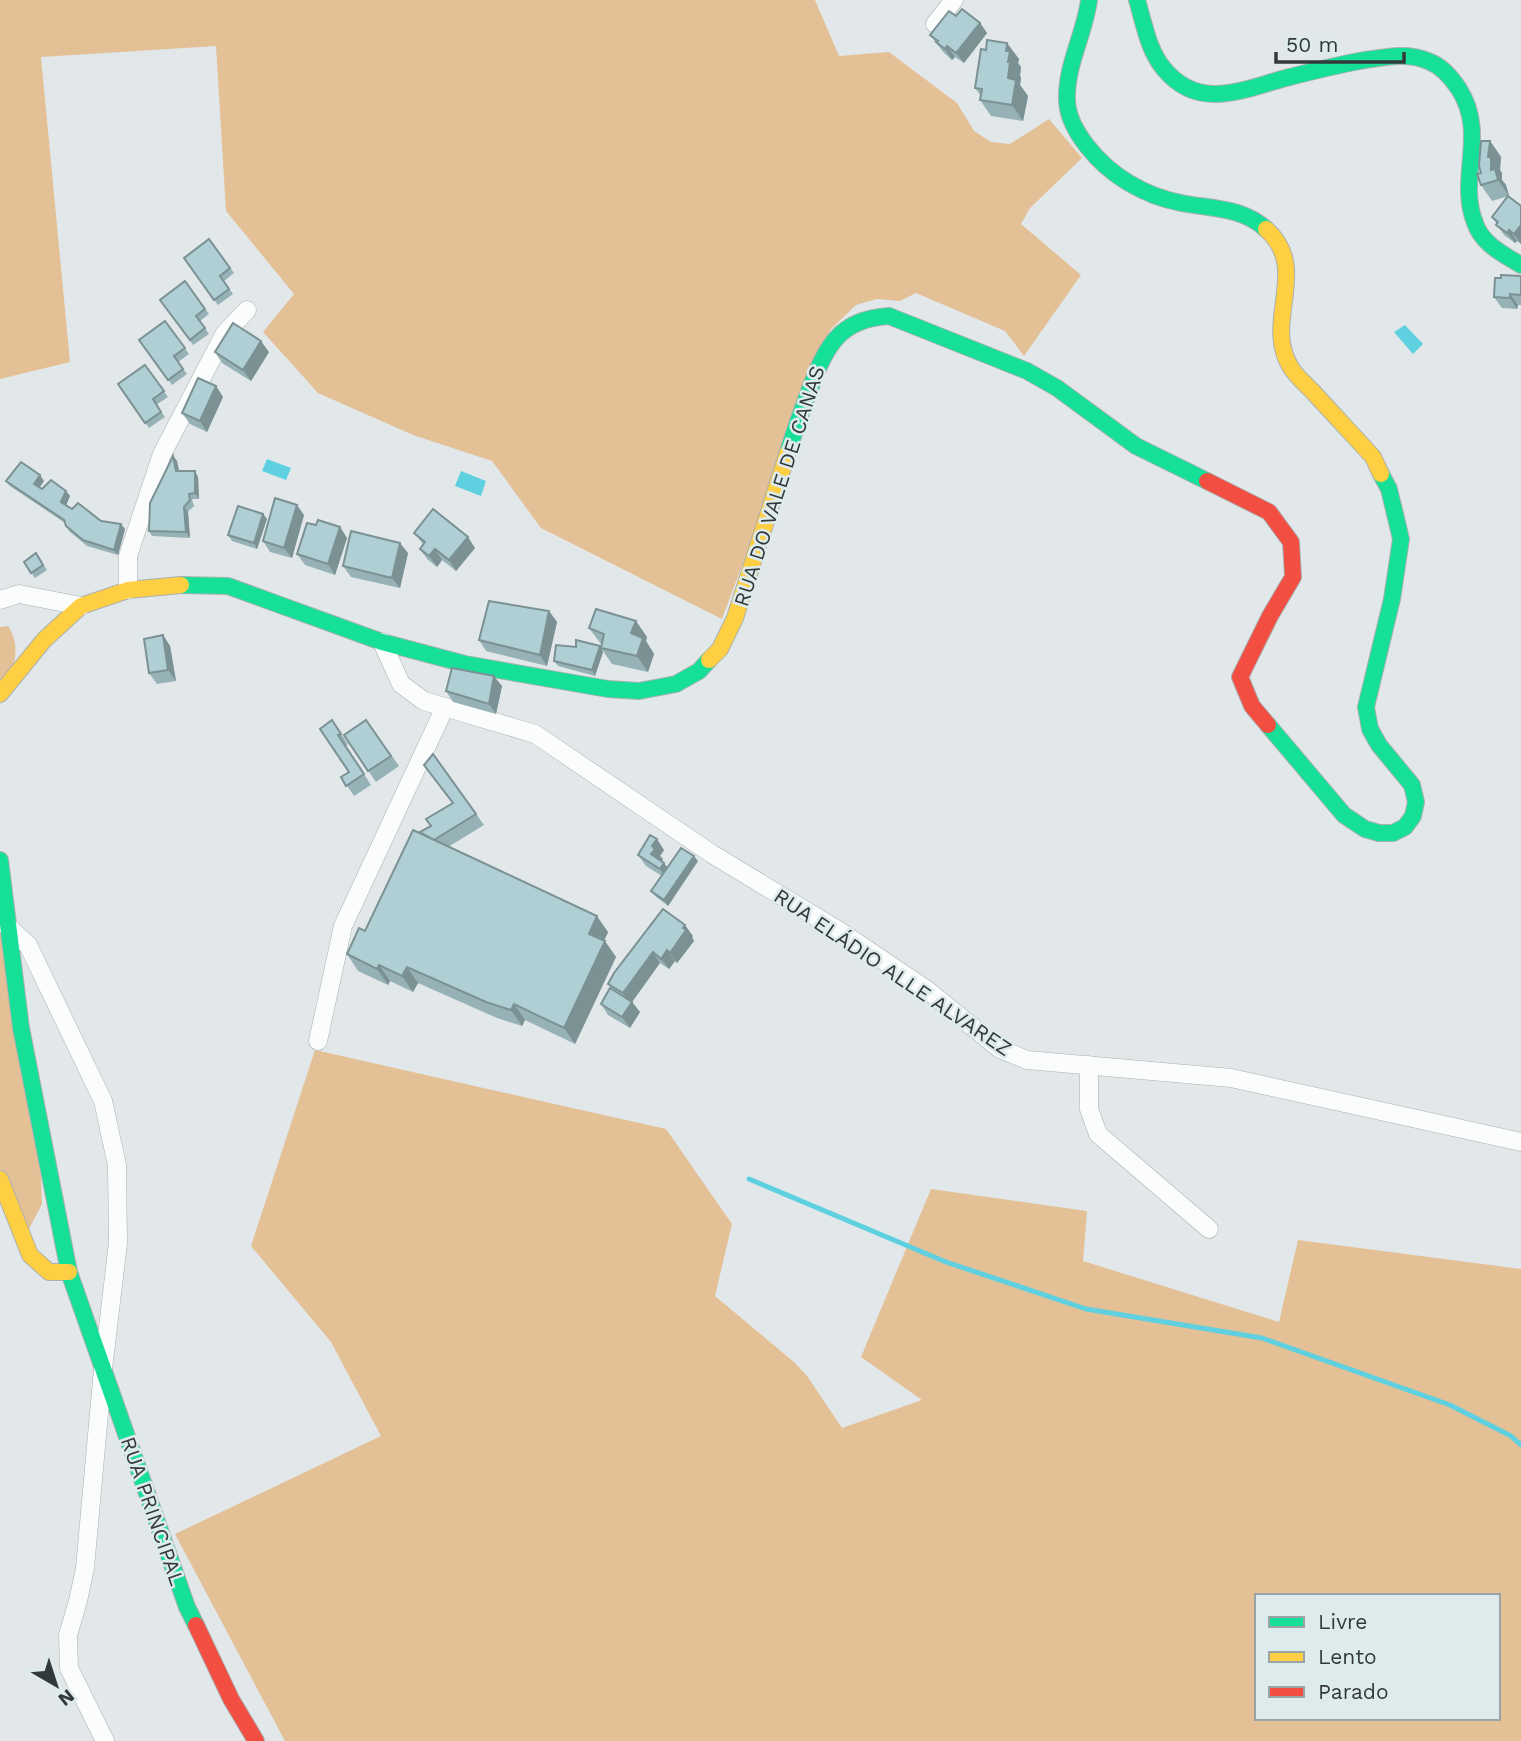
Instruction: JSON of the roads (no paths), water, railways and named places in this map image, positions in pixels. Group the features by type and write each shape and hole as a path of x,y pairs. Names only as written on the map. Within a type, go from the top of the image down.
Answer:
{"street":[{"path":"935,24 954,0"},
{"name":"RUA DO VALE DE CANAS","path":"0,694 44,640 81,606 128,590 190,584 228,586 382,642 466,664 608,689 639,691 676,684 699,671 720,649 736,618 790,444 823,354 841,332 855,323 873,317 889,316 1027,371 1057,388 1136,446 1269,512 1291,542 1293,577 1240,677 1252,706 1344,815 1378,833 1393,833 1405,827 1413,816 1416,802 1412,785 1379,745 1370,729 1366,707 1392,599 1401,539 1389,489 1373,457 1290,367 1283,349 1281,331 1288,278 1285,256 1275,236 1256,220 1228,208 1166,200 1128,183 1097,160 1076,132 1067,109 1069,81 1089,0"},
{"path":"1138,0 1148,40 1164,69 1182,83 1204,93 1231,94 1335,65 1397,55 1424,59 1444,70 1459,85 1473,120 1468,192 1471,219 1482,238 1498,253 1521,265"},
{"path":"128,590 128,556 162,454 225,333 247,310"},
{"path":"0,600 19,594 81,606"},
{"name":"RUA ELÁDIO ALLE ALVAREZ","path":"382,642 401,684 424,701 534,734 712,854 842,932 927,990 1000,1049 1027,1060 1231,1078 1521,1142"},
{"path":"318,1041 343,926 445,707"},
{"path":"0,860 21,1028 69,1272 49,1272 30,1255 0,1179"},
{"path":"7,926 28,945 103,1101 117,1165 117,1243 85,1568 68,1635 69,1668 105,1741"},
{"path":"1089,1065 1089,1109 1098,1134 1209,1229"},
{"name":"RUA PRINCIPAL","path":"69,1272 187,1607 231,1699 256,1741"}],"water":[{"path":"1405,325 1423,344 1413,354 1394,332"},
{"path":"267,459 291,468 286,480 262,471"},
{"path":"461,471 486,481 481,496 455,486"}],"waterway":[{"path":"749,1179 946,1262 1086,1309 1262,1338 1450,1405 1511,1436 1521,1445"}]}
